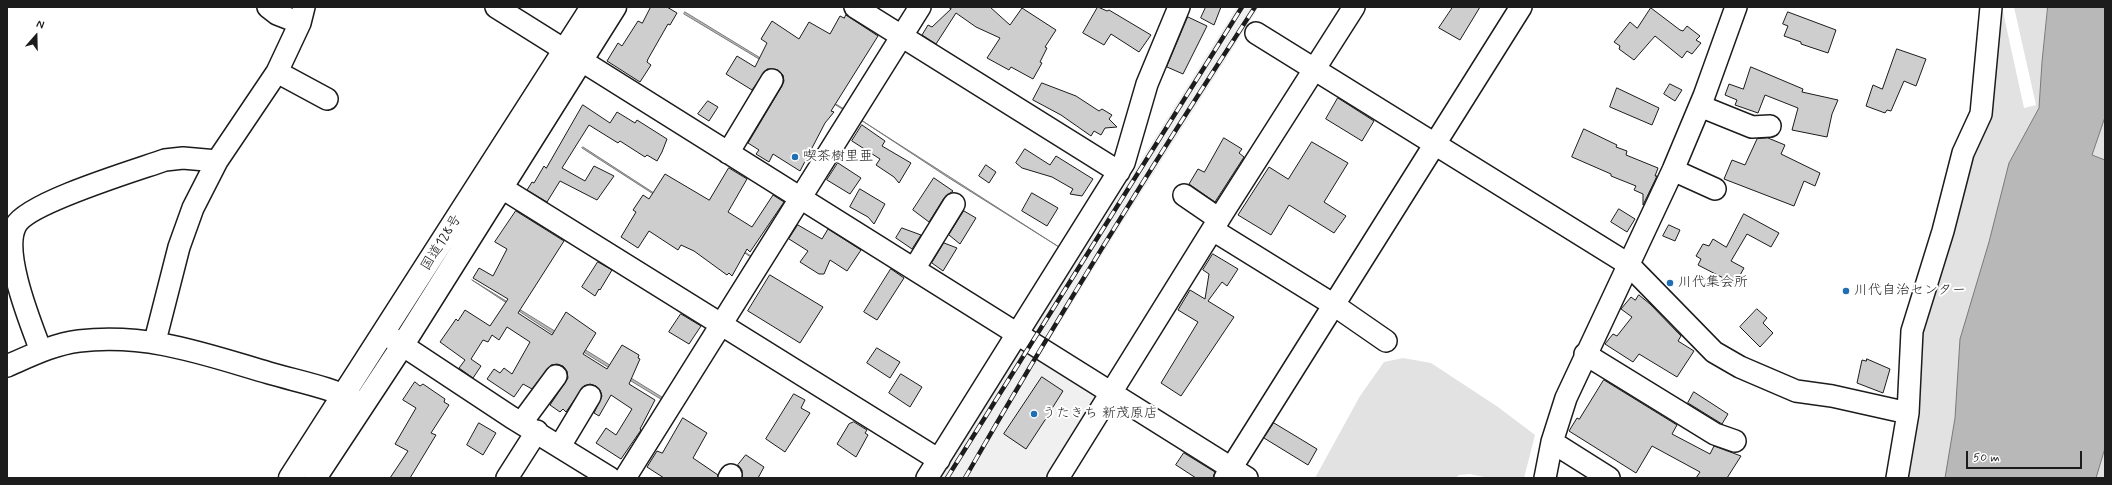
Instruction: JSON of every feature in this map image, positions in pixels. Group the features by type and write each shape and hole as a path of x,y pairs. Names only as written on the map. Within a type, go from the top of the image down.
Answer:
{"highway":[{"name":"国道128号","path":"572,56 592,7"},
{"name":"国道128号","path":"315,478 402,346 493,182 572,56 615,7"},
{"name":"国道128号","path":"290,478 343,394 384,333 493,182"}],"street":[{"path":"155,341 183,234 193,208 217,161 277,72 302,15 276,14 268,7"},
{"path":"496,7 1110,393 1234,475 1334,305 1521,7"},
{"path":"855,7 1119,172"},
{"path":"626,478 920,7"},
{"path":"927,478 1119,172 1127,157 1147,84 1179,7"},
{"path":"1058,478 1216,224 1354,7"},
{"path":"1545,478 1552,442 1566,398 1673,170 1700,106 1736,7"},
{"path":"1897,478 1908,413 1912,331 1943,230 1963,153 1981,114 1991,7"},
{"path":"1256,33 1628,264 1714,352 1740,367 1796,391 1832,396 1908,413"},
{"path":"277,72 327,98"},
{"path":"728,153 772,80"},
{"path":"1700,106 1752,127 1770,126"},
{"path":"41,351 11,272 13,233 16,225 36,210 65,196 165,160 183,158 217,161"},
{"path":"1673,170 1715,189"},
{"path":"493,182 939,460"},
{"path":"1184,195 1216,224 1386,341"},
{"path":"914,269 954,204"},
{"path":"384,333 402,346 610,478"},
{"path":"7,366 41,351 78,341 113,339 155,341 182,347 343,394 362,405"},
{"path":"1586,354 1715,434 1735,442"},
{"path":"507,478 529,427 556,376"},
{"path":"560,446 590,396"},
{"path":"1552,442 1609,478"}],"shaded area":[{"path":"1237,7 1259,7 1047,344 1092,391 1095,398 1047,478 934,478 1097,230"},
{"path":"1999,7 2002,7 2024,108 2036,105 2014,7 2105,7 2105,478 1905,478 1920,335"},
{"path":"2048,7 2105,7 2105,117 2092,155 2105,160 2105,448 2096,478 1945,478 1955,418 1960,339 1989,242 2009,163 2039,108"},
{"path":"685,12 844,109 844,110 684,14"},
{"path":"861,120 1059,247 949,178"},
{"path":"583,147 754,258 754,259 582,148"},
{"path":"472,280 665,399 664,401 552,333"},
{"path":"1403,358 1431,363 1498,407 1535,435 1524,478 1489,478 1470,474 1459,475 1455,478 1315,478 1360,396 1384,362"}],"building":[{"path":"651,7 667,7 677,13 670,25 668,24 648,59 647,62 651,65 640,82 607,61 618,43 622,46 638,21 642,23"},
{"path":"948,7 990,7 1010,25 1022,8 1056,30 1045,47 1047,48 1040,62 1042,63 1033,79 1011,67 1009,70 987,58 1000,38 976,27 956,13 936,44 922,35 928,25 932,27 951,9"},
{"path":"1098,7 1107,11 1109,10 1151,35 1139,52 1111,34 1104,45 1083,33"},
{"path":"1206,7 1221,7 1214,25 1201,18"},
{"path":"1453,7 1480,7 1460,40 1439,28"},
{"path":"1651,8 1680,30 1683,31 1687,26 1700,36 1696,40 1701,43 1692,54 1687,51 1682,58 1655,36 1634,60 1619,49 1620,46 1614,42 1630,22 1637,28"},
{"path":"1788,12 1836,30 1828,53 1801,44 1801,42 1784,36 1788,26 1783,24"},
{"path":"846,15 878,36 831,111 834,112 825,123 800,171 773,154 769,162 756,154 759,150 748,143 782,86 784,81 783,75 778,70 767,69 752,90 726,74 737,56 755,67 767,43 761,39 772,21 799,39 809,22 830,34 840,16 844,18"},
{"path":"1188,17 1207,26 1183,74 1167,67"},
{"path":"1897,49 1926,59 1916,86 1904,81 1891,111 1887,110 1885,113 1866,106 1873,85 1882,89"},
{"path":"1751,67 1803,89 1802,92 1838,100 1832,114 1827,137 1792,130 1798,108 1765,95 1758,113 1735,105 1737,100 1725,95 1729,84 1743,89"},
{"path":"1042,83 1076,96 1099,111 1102,109 1112,115 1109,119 1117,127 1105,128 1101,135 1094,131 1091,136 1061,115 1033,100"},
{"path":"1670,84 1682,90 1675,101 1664,94"},
{"path":"1617,88 1659,108 1652,125 1610,107"},
{"path":"1338,98 1374,121 1362,141 1326,119"},
{"path":"708,101 718,107 709,121 698,114"},
{"path":"583,105 610,123 617,112 635,123 637,120 667,139 657,161 647,155 645,157 620,141 618,143 589,125 562,168 585,181 594,166 614,176 597,200 560,181 547,202 527,190 532,182 534,183 544,166 546,168"},
{"path":"862,125 885,141 882,146 911,163 899,183 894,177 876,165 880,159 852,141"},
{"path":"1584,129 1617,145 1616,147 1627,151 1626,155 1658,168 1655,176 1657,176 1643,205 1643,194 1634,190 1636,186 1611,176 1611,174 1572,157"},
{"path":"1224,138 1242,149 1239,153 1244,157 1215,202 1189,184 1198,169 1204,172"},
{"path":"1768,138 1785,145 1781,154 1820,173 1815,186 1804,181 1794,206 1724,179 1732,160 1745,165 1757,139"},
{"path":"1312,142 1348,163 1324,202 1346,216 1334,233 1289,205 1271,235 1238,215 1269,167 1288,179"},
{"path":"1025,149 1050,165 1056,156 1093,179 1082,196 1070,194 1073,189 1052,177 1022,168 1016,163"},
{"path":"838,163 861,178 850,194 827,180"},
{"path":"986,165 996,172 989,183 979,176"},
{"path":"729,168 747,179 728,212 752,227 773,195 784,202 750,252 747,249 732,276 729,273 727,275 694,251 681,245 678,250 649,231 638,248 621,237 636,212 633,210 643,195 649,199 665,174 709,200"},
{"path":"934,178 953,191 944,198 929,222 913,210"},
{"path":"860,189 885,204 874,224 868,217 850,207"},
{"path":"1032,193 1058,208 1047,226 1022,211"},
{"path":"1619,209 1635,219 1627,232 1611,222"},
{"path":"516,211 564,241 518,313 552,335 566,312 596,333 583,354 607,369 622,345 639,355 638,358 640,359 629,384 655,400 640,429 641,430 621,459 596,443 606,428 616,435 632,409 611,395 599,416 594,413 602,396 600,390 596,386 590,384 584,386 566,412 563,409 560,412 550,405 568,378 567,371 563,366 557,364 551,365 532,389 523,384 514,397 487,379 494,369 500,373 504,368 512,374 530,342 507,327 499,340 492,335 488,342 483,340 471,359 481,366 473,378 459,368 465,360 440,342 456,319 458,321 465,310 490,326 508,299 473,278 479,268 493,276 507,249 495,242"},
{"path":"964,211 976,218 960,244 949,235"},
{"path":"1744,214 1779,233 1771,247 1747,234 1731,261 1744,268 1735,284 1698,265 1701,259 1696,256 1703,244 1709,246 1713,239 1726,247"},
{"path":"798,225 822,239 828,229 861,250 847,271 830,260 824,274 819,274 800,262 808,251 789,239"},
{"path":"1669,225 1680,230 1675,241 1663,236"},
{"path":"902,228 921,235 912,249 896,238"},
{"path":"944,243 957,248 943,271 932,263"},
{"path":"1213,254 1238,269 1227,286 1222,282 1208,301 1234,317 1181,396 1161,383 1198,322 1178,310 1190,290 1205,299 1209,274 1203,270"},
{"path":"598,262 612,270 595,296 582,287"},
{"path":"891,269 904,278 877,320 864,312"},
{"path":"770,275 823,307 800,343 748,311"},
{"path":"1639,295 1650,304 1681,336 1678,341 1694,351 1677,377 1639,354 1633,362 1605,344 1613,334 1617,336 1632,317 1621,309 1631,297 1635,300"},
{"path":"1757,309 1767,318 1763,323 1773,333 1760,347 1740,327"},
{"path":"681,314 701,326 689,344 669,332"},
{"path":"877,348 900,362 890,378 867,363"},
{"path":"1867,359 1890,369 1883,393 1857,383 1862,360 1866,361"},
{"path":"901,374 922,387 910,407 889,393"},
{"name":"うたきち 新茂原店","path":"1042,377 1063,391 1051,410 1049,417 1045,420 1026,449 1004,434"},
{"path":"1604,380 1677,425 1672,434 1710,454 1714,446 1741,456 1727,478 1696,478 1700,472 1652,446 1636,473 1569,431 1577,418 1579,419"},
{"path":"415,382 420,386 423,384 445,399 444,402 449,405 431,433 436,435 410,478 390,478 408,451 395,444 416,408 403,400"},
{"path":"1694,392 1728,414 1722,424 1688,403"},
{"path":"794,394 805,400 801,408 810,413 785,452 766,439"},
{"path":"683,418 707,433 693,458 718,475 717,478 664,478 647,467 657,451 662,453"},
{"path":"854,422 867,430 865,433 868,435 856,457 837,444 849,424"},
{"path":"479,423 496,433 483,455 467,445"},
{"path":"1274,423 1317,449 1308,465 1264,438"},
{"path":"1184,453 1215,472 1213,478 1196,478 1176,465"},
{"path":"746,455 764,467 758,478 742,478 742,470 738,465"}],"railway":[{"path":"947,478 1242,7"},
{"path":"965,478 1107,241 1180,123 1255,7"}],"place":[{"name":"喫茶樹里亜","path":"795,157"},
{"name":"川代集会所","path":"1670,283"},
{"name":"川代自治センター","path":"1846,291"},
{"name":"うたきち 新茂原店","path":"1034,414"}]}
